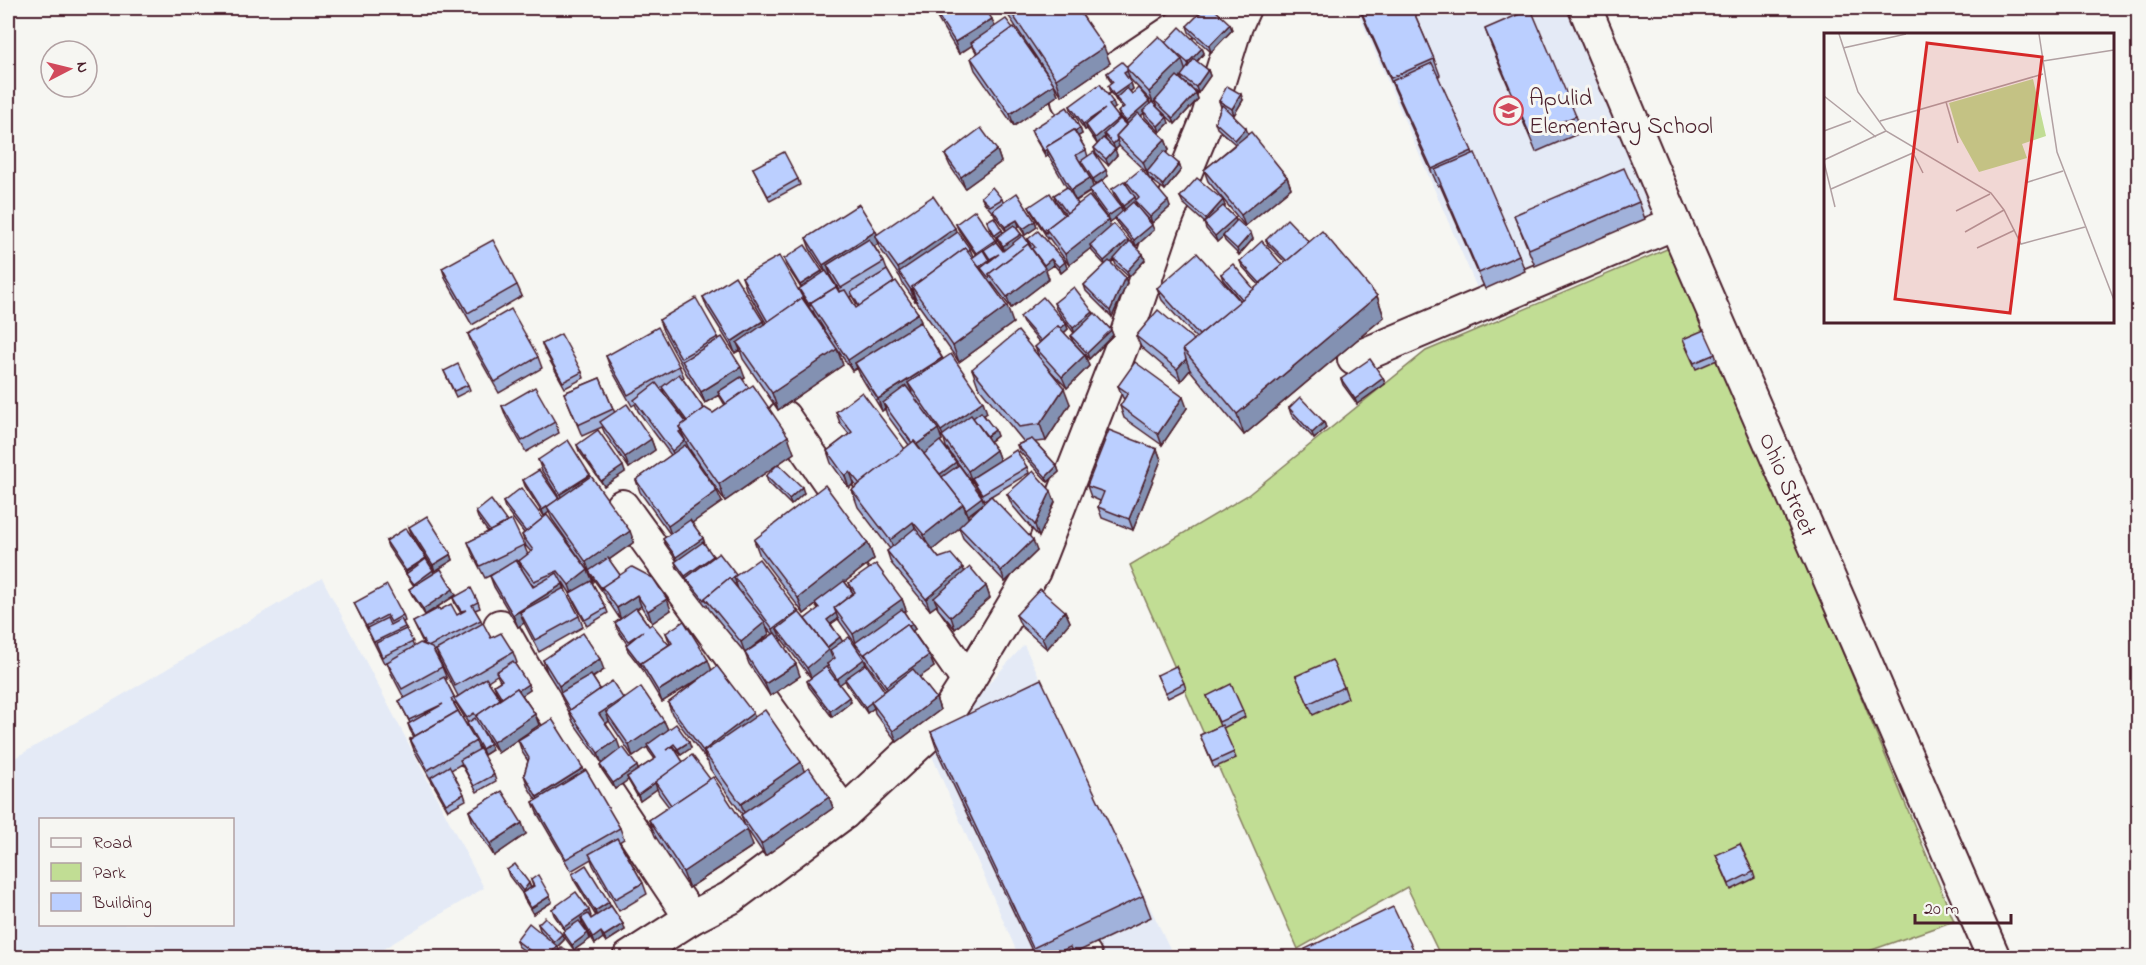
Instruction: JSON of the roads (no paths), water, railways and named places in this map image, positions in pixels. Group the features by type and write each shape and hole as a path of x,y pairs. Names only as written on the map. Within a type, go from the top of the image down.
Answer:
{"street":[{"name":"Ohio Street","path":"1585,8 1675,223 1994,957"},
{"path":"629,957 692,918 730,898 844,813 940,723 968,681 1034,571 1128,333 1163,227 1207,120 1230,12 1183,24 1068,101"},
{"path":"1354,359 1675,223"},
{"path":"784,417 968,681"},
{"path":"621,506 844,813"},
{"path":"500,626 524,668 692,918"}],"place":[{"name":"Apulid Elementary School","path":"1508,111"}]}
